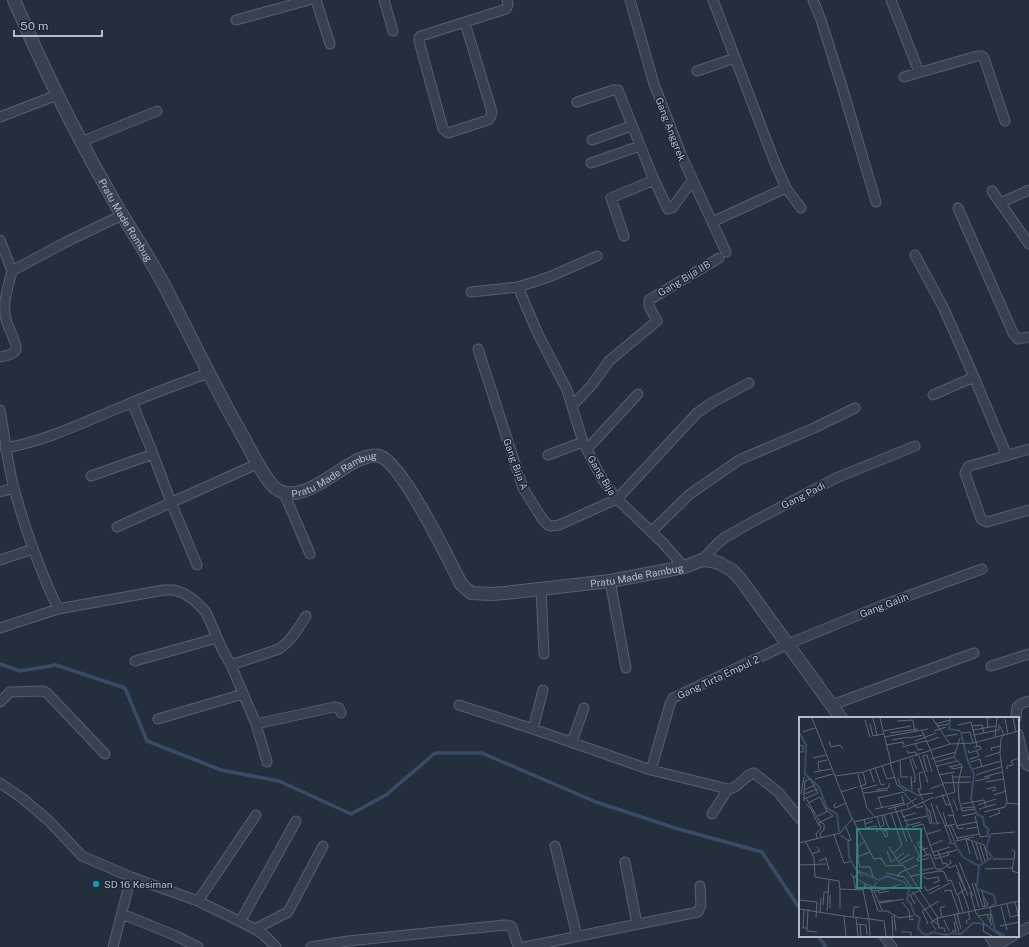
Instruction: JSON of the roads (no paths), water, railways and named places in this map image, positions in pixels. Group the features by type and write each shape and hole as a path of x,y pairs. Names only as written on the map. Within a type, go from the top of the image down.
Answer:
{"street":[{"name":"Pratu Made Rambug","path":"14,0 41,62 81,142 162,282 228,410 258,463 272,484 284,493 294,494 311,488 355,461 378,455 388,462 417,500 461,584 471,593 491,594 610,581 684,567 702,560"},
{"path":"236,20 309,0"},
{"path":"316,0 330,44"},
{"path":"384,0 393,32"},
{"name":"Gang Anggrek","path":"630,0 654,84 692,180 712,222 722,255"},
{"path":"713,0 775,163 786,188 801,208"},
{"path":"813,0 821,20 843,90 876,202"},
{"path":"891,0 919,72"},
{"path":"465,23 492,112 488,120 448,133 443,129 419,38 421,36 506,9 507,4"},
{"path":"904,77 977,56 982,56 984,58 1005,121"},
{"path":"697,71 735,58"},
{"path":"578,102 613,90 618,90 631,126 666,207 670,209 674,205 692,180"},
{"path":"0,116 57,94"},
{"path":"81,142 157,111"},
{"path":"592,140 631,126"},
{"path":"591,164 640,146"},
{"path":"624,236 612,198 654,180"},
{"path":"712,222 786,188"},
{"path":"1000,203 1029,190"},
{"path":"992,191 1029,244"},
{"path":"958,208 1013,333 1018,339 1029,337"},
{"path":"12,271 64,243 122,215"},
{"path":"0,240 12,271 6,297 5,312 6,320 16,345 16,350 13,353 0,357"},
{"name":"Gang Bija IIB","path":"572,406 591,386 609,361 657,321 649,306 649,300 722,255"},
{"path":"915,255 944,309 1007,456"},
{"path":"471,292 518,287 549,277 597,256"},
{"name":"Gang Bija","path":"518,287 538,334 567,390 585,446 601,477 617,499 652,532 684,567"},
{"name":"Gang Bija A","path":"478,349 523,488 543,520 554,526 617,499"},
{"path":"5,448 42,440 132,402 209,373"},
{"path":"933,395 974,377"},
{"path":"617,499 697,413 749,383"},
{"path":"548,455 585,446 638,394"},
{"path":"132,402 171,502 198,565"},
{"path":"652,532 690,494 739,460 814,428 855,408"},
{"path":"0,410 5,448 14,488 33,549 58,609"},
{"name":"Gang Padi","path":"702,560 724,538 754,521 836,478 915,446"},
{"path":"1029,449 968,467 965,472 981,520 987,522 1029,510"},
{"path":"91,476 153,454"},
{"path":"117,527 258,463"},
{"path":"0,492 14,488"},
{"path":"284,493 310,554"},
{"path":"0,560 33,549"},
{"path":"702,560 716,562 733,571 757,600 840,717"},
{"name":"Gang Galih","path":"788,644 883,605 982,569"},
{"path":"610,581 626,668"},
{"path":"541,589 544,654"},
{"path":"0,628 58,609 164,590 174,590 183,593 194,600 206,612 256,724 267,762"},
{"path":"231,666 279,649 295,635 306,616"},
{"path":"135,661 217,638"},
{"name":"Gang Tirta Empul 2","path":"651,770 673,698 788,644"},
{"path":"832,705 974,653"},
{"path":"992,666 1029,654"},
{"path":"533,729 543,690"},
{"path":"0,702 10,692 43,691 47,693 105,754"},
{"path":"158,719 243,694"},
{"path":"1016,717 1017,707 1022,703 1029,701"},
{"path":"459,705 651,770 728,789 734,788 754,773 778,792 799,818"},
{"path":"256,724 334,707 339,708 341,713"},
{"path":"572,742 584,708"},
{"path":"1019,738 1024,761 1029,766"},
{"path":"0,784 22,798 49,821 82,856 131,877 198,900 255,929 276,947"},
{"path":"712,814 728,789"},
{"path":"198,900 256,815"},
{"path":"240,922 296,821"},
{"path":"255,929 288,912 323,846"},
{"path":"556,846 576,936"},
{"path":"625,862 637,924"},
{"path":"113,947 131,877"},
{"path":"310,947 348,941 505,925 511,926 515,933 516,943 519,947 698,912 701,905 700,886"},
{"path":"122,914 198,947"},
{"path":"1019,932 1029,927"},
{"path":"885,937 892,947"},
{"path":"995,943 1010,937"}],"waterway":[{"path":"0,664 20,671 56,665 125,688 147,741 221,770 279,781 351,814 386,795 435,753 482,753 596,802 675,828 762,852 799,908"},
{"path":"819,937 826,947"}],"place":[{"name":"SD 16 Kesiman","path":"96,884"}]}
